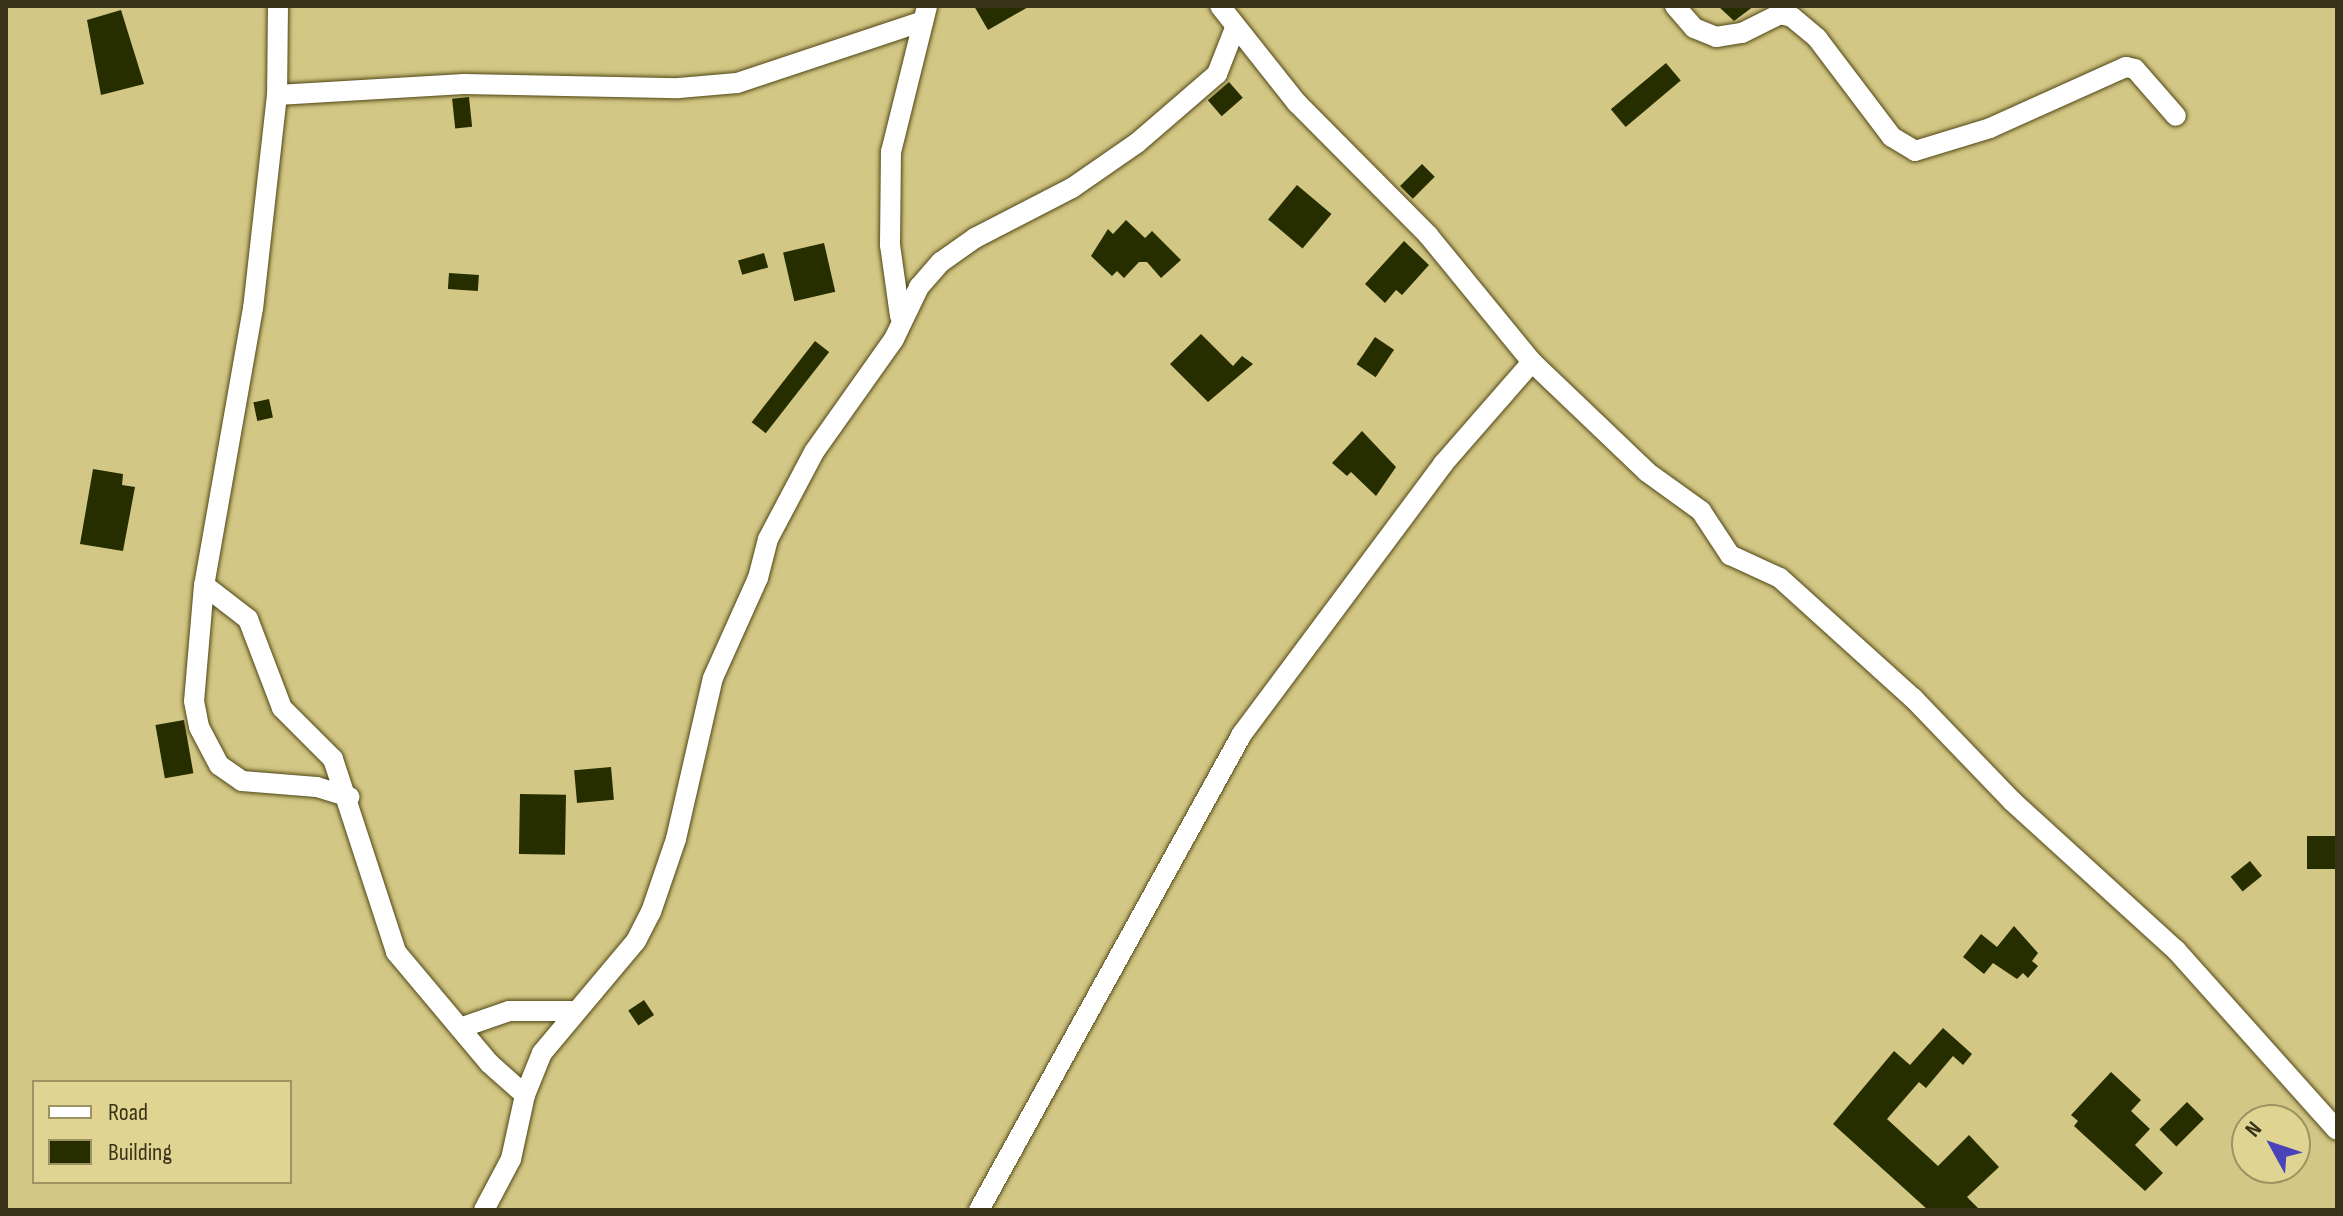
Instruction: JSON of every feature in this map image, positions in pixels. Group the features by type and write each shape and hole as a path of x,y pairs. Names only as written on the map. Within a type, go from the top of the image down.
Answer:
{"street":[{"path":"278,6 277,95 253,308 204,585 194,701 199,727 219,765 242,781 317,787 349,797"},
{"path":"1220,6 1297,103 1428,235 1532,362 1647,472 1712,522 1730,555 1780,578 1913,698 2012,801 2176,950 2337,1130"},
{"path":"1675,6 1694,28 1716,37 1742,33 1780,14 1792,17 1817,38 1892,137 1915,151 1990,128 2126,67 2135,69 2176,116"},
{"path":"277,95 464,84 679,88 737,83 925,13"},
{"path":"900,316 890,245 891,152 925,13"},
{"path":"484,1210 511,1159 525,1095 542,1053 636,941 666,876 704,707 758,578 768,539 814,452 894,339 900,316 941,262 975,238 1072,188 1202,90 1226,60 1235,28"},
{"path":"979,1210 1242,734 1443,464 1532,362"},
{"path":"204,585 248,619 282,708 327,748 349,797 396,952 489,1063 525,1095"},
{"path":"460,1028 509,1011 576,1011"}],"building":[{"path":"974,6 1030,6 988,30"},
{"path":"1718,6 1754,6 1734,21"},
{"path":"121,10 144,84 101,95 87,20"},
{"path":"1666,63 1681,81 1626,127 1611,109"},
{"path":"1229,82 1243,98 1222,116 1208,100"},
{"path":"469,97 472,127 455,129 452,99"},
{"path":"1422,164 1435,177 1413,199 1400,186"},
{"path":"1297,185 1331,214 1303,248 1268,219"},
{"path":"1126,220 1145,238 1152,231 1181,260 1161,278 1147,262 1139,262 1124,278 1117,271 1112,276 1091,256 1108,229 1113,234"},
{"path":"1404,241 1429,265 1402,295 1396,290 1385,303 1365,284"},
{"path":"824,243 835,292 794,301 783,252"},
{"path":"764,253 768,267 742,275 738,260"},
{"path":"449,273 479,275 478,291 448,289"},
{"path":"1201,334 1233,366 1242,356 1253,364 1208,402 1170,364"},
{"path":"1375,337 1394,350 1376,377 1357,364"},
{"path":"815,341 829,352 766,433 752,422"},
{"path":"269,399 273,418 257,421 253,402"},
{"path":"1362,431 1396,467 1376,496 1351,472 1347,476 1332,463"},
{"path":"93,469 123,474 122,485 135,487 123,551 80,544"},
{"path":"184,720 193,773 165,778 155,725"},
{"path":"611,767 614,800 577,803 574,770"},
{"path":"520,794 566,795 565,855 519,854"},
{"path":"2307,836 2337,836 2337,869 2307,869"},
{"path":"2250,861 2262,876 2243,891 2231,877"},
{"path":"2014,926 2038,953 2032,961 2038,966 2028,978 2023,973 2017,979 1993,963 1984,974 1963,957 1981,934 1997,947"},
{"path":"644,1000 654,1015 638,1026 628,1011"},
{"path":"1943,1028 1972,1054 1963,1065 1953,1056 1926,1088 1919,1082 1887,1119 1938,1166 1969,1135 1999,1167 1967,1197 1980,1210 1928,1210 1833,1124 1894,1051 1910,1065"},
{"path":"2111,1072 2141,1100 2131,1111 2150,1129 2135,1145 2163,1173 2145,1191 2074,1126 2078,1121 2071,1115"},
{"path":"2187,1102 2204,1119 2176,1147 2159,1130"}]}
